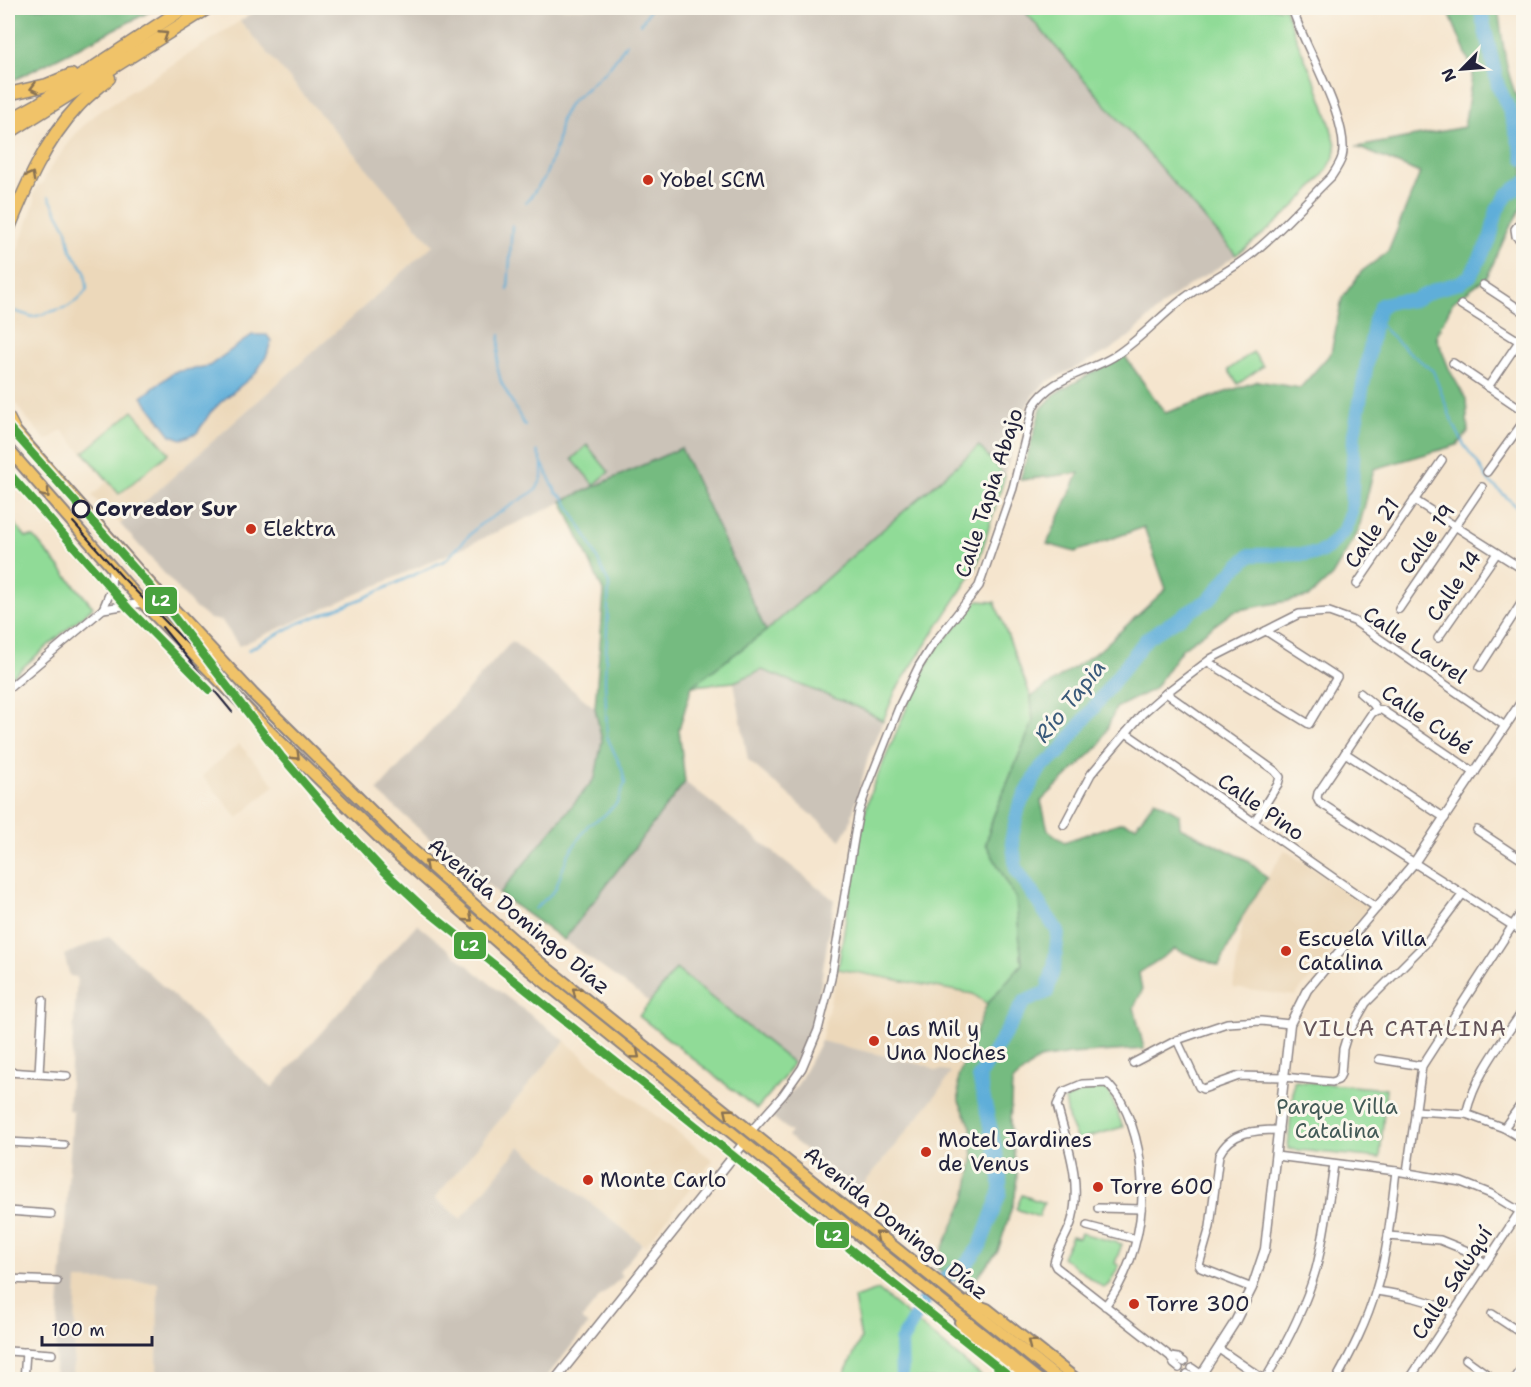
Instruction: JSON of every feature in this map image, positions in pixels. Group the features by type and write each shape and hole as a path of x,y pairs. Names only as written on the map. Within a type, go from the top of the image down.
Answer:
{"highway":[{"path":"8,133 128,51 184,8"},
{"path":"8,121 128,51 208,8"},
{"path":"8,94 48,85 128,51"},
{"path":"8,230 28,181 55,135 128,51"},
{"path":"8,418 11,427"}],"main road":[{"name":"Avenida Domingo Díaz","path":"11,427 142,575 247,688 398,837 533,957 1060,1380"},
{"name":"Avenida Domingo Díaz","path":"8,449 143,603 259,721 390,848 526,967 1039,1380"},
{"path":"958,1298 987,1309 1077,1380"},
{"path":"949,1308 970,1336 1026,1380"}],"street":[{"name":"Calle Tapia Abajo","path":"751,1131 783,1095 802,1068 811,1050 831,979 857,822 867,788 900,705 919,666 979,586 1010,498 1038,398 1063,379 1110,358 1126,348 1184,298 1245,259 1337,168 1342,158 1344,144 1341,128 1292,8"},
{"path":"1524,217 1515,229 1516,236 1524,243"},
{"path":"1483,285 1524,312"},
{"path":"1461,305 1521,338 1488,387"},
{"path":"1453,363 1524,411"},
{"path":"1487,472 1524,421"},
{"name":"Calle 21","path":"1358,584 1442,460"},
{"name":"Calle 19","path":"1399,609 1482,487"},
{"path":"1414,500 1524,570"},
{"name":"Calle 14","path":"1438,639 1497,553"},
{"path":"8,689 103,609 111,590 112,568"},
{"path":"1480,667 1524,599"},
{"path":"103,609 143,603"},
{"name":"Calle Laurel","path":"1064,825 1091,774 1143,713 1208,662 1299,614 1329,612 1354,621 1505,726"},
{"path":"1208,662 1310,723 1338,677 1266,631"},
{"path":"1166,693 1275,771 1280,777 1254,822"},
{"name":"Calle Cubé","path":"1360,693 1377,710 1382,710 1475,773"},
{"path":"1190,1371 1198,1378 1219,1349 1252,1288 1265,1249 1290,1024 1307,990 1414,863 1524,698"},
{"path":"1377,710 1372,712 1318,793 1319,802 1524,933"},
{"name":"Calle Pino","path":"1126,733 1377,908"},
{"path":"1345,753 1445,818"},
{"path":"1477,830 1524,861"},
{"path":"1178,1040 1199,1087 1203,1089 1239,1076 1284,1077 1332,1082 1338,1080 1347,1036 1366,1003 1426,943 1462,895"},
{"path":"1407,1172 1422,1066 1524,908"},
{"path":"39,1074 43,1000"},
{"path":"1466,1114 1470,1099 1484,1071 1524,1009"},
{"path":"1133,1063 1178,1040 1227,1023 1261,1021 1290,1024"},
{"path":"1379,1059 1422,1066"},
{"path":"8,1072 67,1076"},
{"path":"1105,1306 1121,1282 1136,1239 1141,1209 1141,1165 1132,1124 1120,1099 1107,1083 1082,1084 1063,1092 1057,1106 1073,1161 1076,1184 1071,1223 1054,1263 1056,1267 1105,1306 1171,1357 1174,1364 1181,1365"},
{"path":"1504,1128 1524,1100"},
{"path":"1415,1111 1466,1114 1504,1128 1524,1140"},
{"path":"1252,1288 1201,1268 1199,1265 1210,1227 1219,1155 1222,1148 1245,1132 1279,1130"},
{"path":"8,1142 64,1144"},
{"path":"555,1380 744,1143"},
{"path":"1276,1156 1407,1172 1461,1182 1521,1208"},
{"path":"1219,1349 1265,1379 1289,1338 1313,1277 1322,1240 1334,1164"},
{"path":"1336,1380 1354,1347 1376,1291 1388,1236 1396,1171"},
{"path":"1098,1208 1141,1209"},
{"name":"Calle Saluquí","path":"1409,1380 1521,1208"},
{"path":"8,1211 51,1214"},
{"path":"1087,1226 1136,1239"},
{"path":"1388,1236 1440,1240 1465,1250 1485,1263"},
{"path":"8,1279 57,1281"},
{"path":"1376,1291 1414,1297 1435,1303 1453,1313"},
{"path":"1492,1314 1524,1335"},
{"path":"8,1351 52,1354"},
{"path":"24,1380 26,1352"},
{"path":"1466,1359 1495,1380"},
{"path":"1515,1380 1524,1366"}],"shaded area":[{"path":"261,8 1022,8 1236,255 1165,303 1130,336 1107,352 1047,382 1033,395 1022,415 1005,476 979,446 766,631 681,448 239,646 222,621 210,619 196,609 120,524 433,245 240,21"},
{"path":"240,21 433,245 120,524 92,496 107,481 62,430 46,441 19,409 8,387 8,278 35,201 33,195 37,186 42,184 50,168 77,132 97,113"},
{"path":"512,641 595,708 602,741 595,778 499,894 488,885 481,885 377,791"},
{"path":"762,670 862,709 883,721 869,754 849,826 841,840 748,760 734,682"},
{"path":"239,744 275,785 238,818 202,776"},
{"path":"685,782 834,900 817,1007 800,1055 793,1063 676,969 650,1002 564,940"},
{"name":"Escuela Villa Catalina","path":"1285,850 1370,907 1295,996 1233,988 1244,914"},
{"path":"417,924 565,1041 435,1198 461,1219 520,1146 642,1244 619,1272 623,1276 599,1298 582,1319 588,1325 545,1379 157,1379 158,1282 77,1280 73,1379 54,1380 73,1111 68,1110 77,977 70,976 64,955 109,936 272,1088"},
{"path":"838,969 973,994 987,1004 958,1077 959,1101 971,1127 973,1161 966,1198 939,1257 858,1191 940,1090 951,1072 936,1071 928,1066 821,1041"},
{"path":"565,1041 611,1081 713,1160 645,1246 520,1146 461,1219 435,1198"},
{"path":"821,1041 928,1066 936,1071 951,1072 940,1090 858,1191 788,1136 791,1132 771,1116 798,1084"},
{"path":"77,1280 158,1282 157,1379 73,1380"}],"green space":[{"path":"8,8 157,8 16,79 8,80"},
{"path":"1022,8 1285,8 1328,116 1336,146 1331,162 1322,177 1294,207 1236,255"},
{"path":"1447,8 1498,8 1508,72 1523,108 1523,205 1487,277 1453,302 1436,336 1450,371 1466,399 1468,432 1457,445 1374,469 1358,532 1332,576 1309,597 1234,611 1182,649 1154,689 1116,708 1100,745 1041,801 1048,830 1064,842 1122,822 1136,826 1155,800 1179,814 1180,827 1247,860 1267,878 1244,914 1219,966 1175,949 1139,973 1142,991 1134,1007 1144,1049 1070,1054 1039,1059 1012,1082 1010,1124 1017,1175 1015,1197 998,1251 967,1290 934,1266 966,1198 973,1161 971,1127 959,1101 958,1077 987,1004 1022,964 1016,899 986,844 993,817 1033,722 1031,697 1101,649 1166,589 1144,527 1075,552 1047,544 1079,473 1020,480 1041,409 1056,393 1124,355 1165,413 1258,381 1300,388 1331,353 1342,298 1362,271 1388,252 1420,173 1357,147 1464,127 1473,71"},
{"path":"1253,352 1263,366 1238,384 1228,370"},
{"path":"133,411 169,453 119,494 84,452"},
{"path":"587,445 609,472 594,485 572,459"},
{"path":"979,446 1005,476 977,566 896,690 883,721 862,709 762,670 734,682 692,686 766,631"},
{"path":"681,448 766,631 692,686 679,729 685,782 564,940 499,894 595,778 602,741 595,708 604,593 562,501"},
{"path":"8,516 26,537 34,537 93,607 8,680"},
{"path":"978,601 995,602 1031,697 1033,722 993,817 986,844 1016,899 1022,964 987,1004 973,994 838,969 860,830 871,791 917,684 933,653"},
{"path":"676,969 793,1063 757,1109 639,1016"},
{"name":"Parque Villa Catalina","path":"1294,1081 1386,1089 1380,1158 1288,1149"},
{"path":"1094,1088 1108,1089 1123,1127 1077,1140 1069,1122 1065,1099"},
{"path":"1022,1195 1044,1203 1039,1217 1016,1209"},
{"path":"1081,1233 1122,1244 1115,1263 1119,1266 1109,1284 1104,1288 1062,1257 1072,1236 1079,1238"},
{"path":"878,1290 985,1379 842,1379 861,1339 854,1298"}],"water":[{"path":"252,335 267,335 271,341 267,355 256,373 210,413 197,433 182,439 171,435 142,397 174,372 209,366"}],"waterway":[{"path":"641,24 651,8"},
{"name":"Río Tapia","path":"1480,8 1498,86 1509,109 1524,159"},
{"path":"526,203 545,177 557,144 561,119 570,103 608,69 627,43"},
{"name":"Río Tapia","path":"902,1380 901,1342 932,1287 966,1264 980,1246 1000,1193 1000,1171 979,1077 1024,1002 1047,992 1054,967 1058,932 1016,869 1012,837 1019,806 1041,767 1058,754 1147,638 1210,599 1231,573 1250,555 1316,554 1327,549 1345,530 1351,512 1354,434 1375,320 1381,305 1395,301 1412,301 1437,289 1459,283 1470,276 1490,240 1497,210 1508,194 1524,183"},
{"path":"8,309 33,317 67,307 79,299 87,289 85,271 71,251 67,230 49,197"},
{"path":"508,290 512,225"},
{"path":"1375,320 1433,371 1464,445 1487,479 1517,507 1524,522"},
{"path":"500,335 497,366 501,382 525,426"},
{"path":"248,650 297,624 364,598 446,560 478,526 536,490 542,478 542,463 537,451"},
{"path":"535,909 555,890 568,855 588,825 602,817 617,803 625,783 622,769 607,737 605,679 609,584 588,539 564,498 556,492 542,463"}],"railway":[{"path":"73,522 122,577 220,677"},
{"path":"162,627 232,712"}],"transit line":[{"name":"L2","path":"8,426 151,587 281,756 383,870 426,910 1014,1380"},
{"name":"L2","path":"8,472 129,609 209,690"}],"place":[{"name":"Yobel SCM","path":"648,180"},
{"name":"Corredor Sur","path":"81,509"},
{"name":"Elektra","path":"251,529"},
{"name":"Escuela Villa Catalina","path":"1286,951"},
{"name":"Las Mil y Una Noches","path":"874,1041"},
{"name":"Motel Jardines de Venus","path":"926,1152"},
{"name":"Monte Carlo","path":"588,1180"},
{"name":"Torre 600","path":"1098,1187"},
{"name":"Torre 300","path":"1134,1304"}],"district":[{"name":"VILLA CATALINA","path":"1405,1028"}]}
